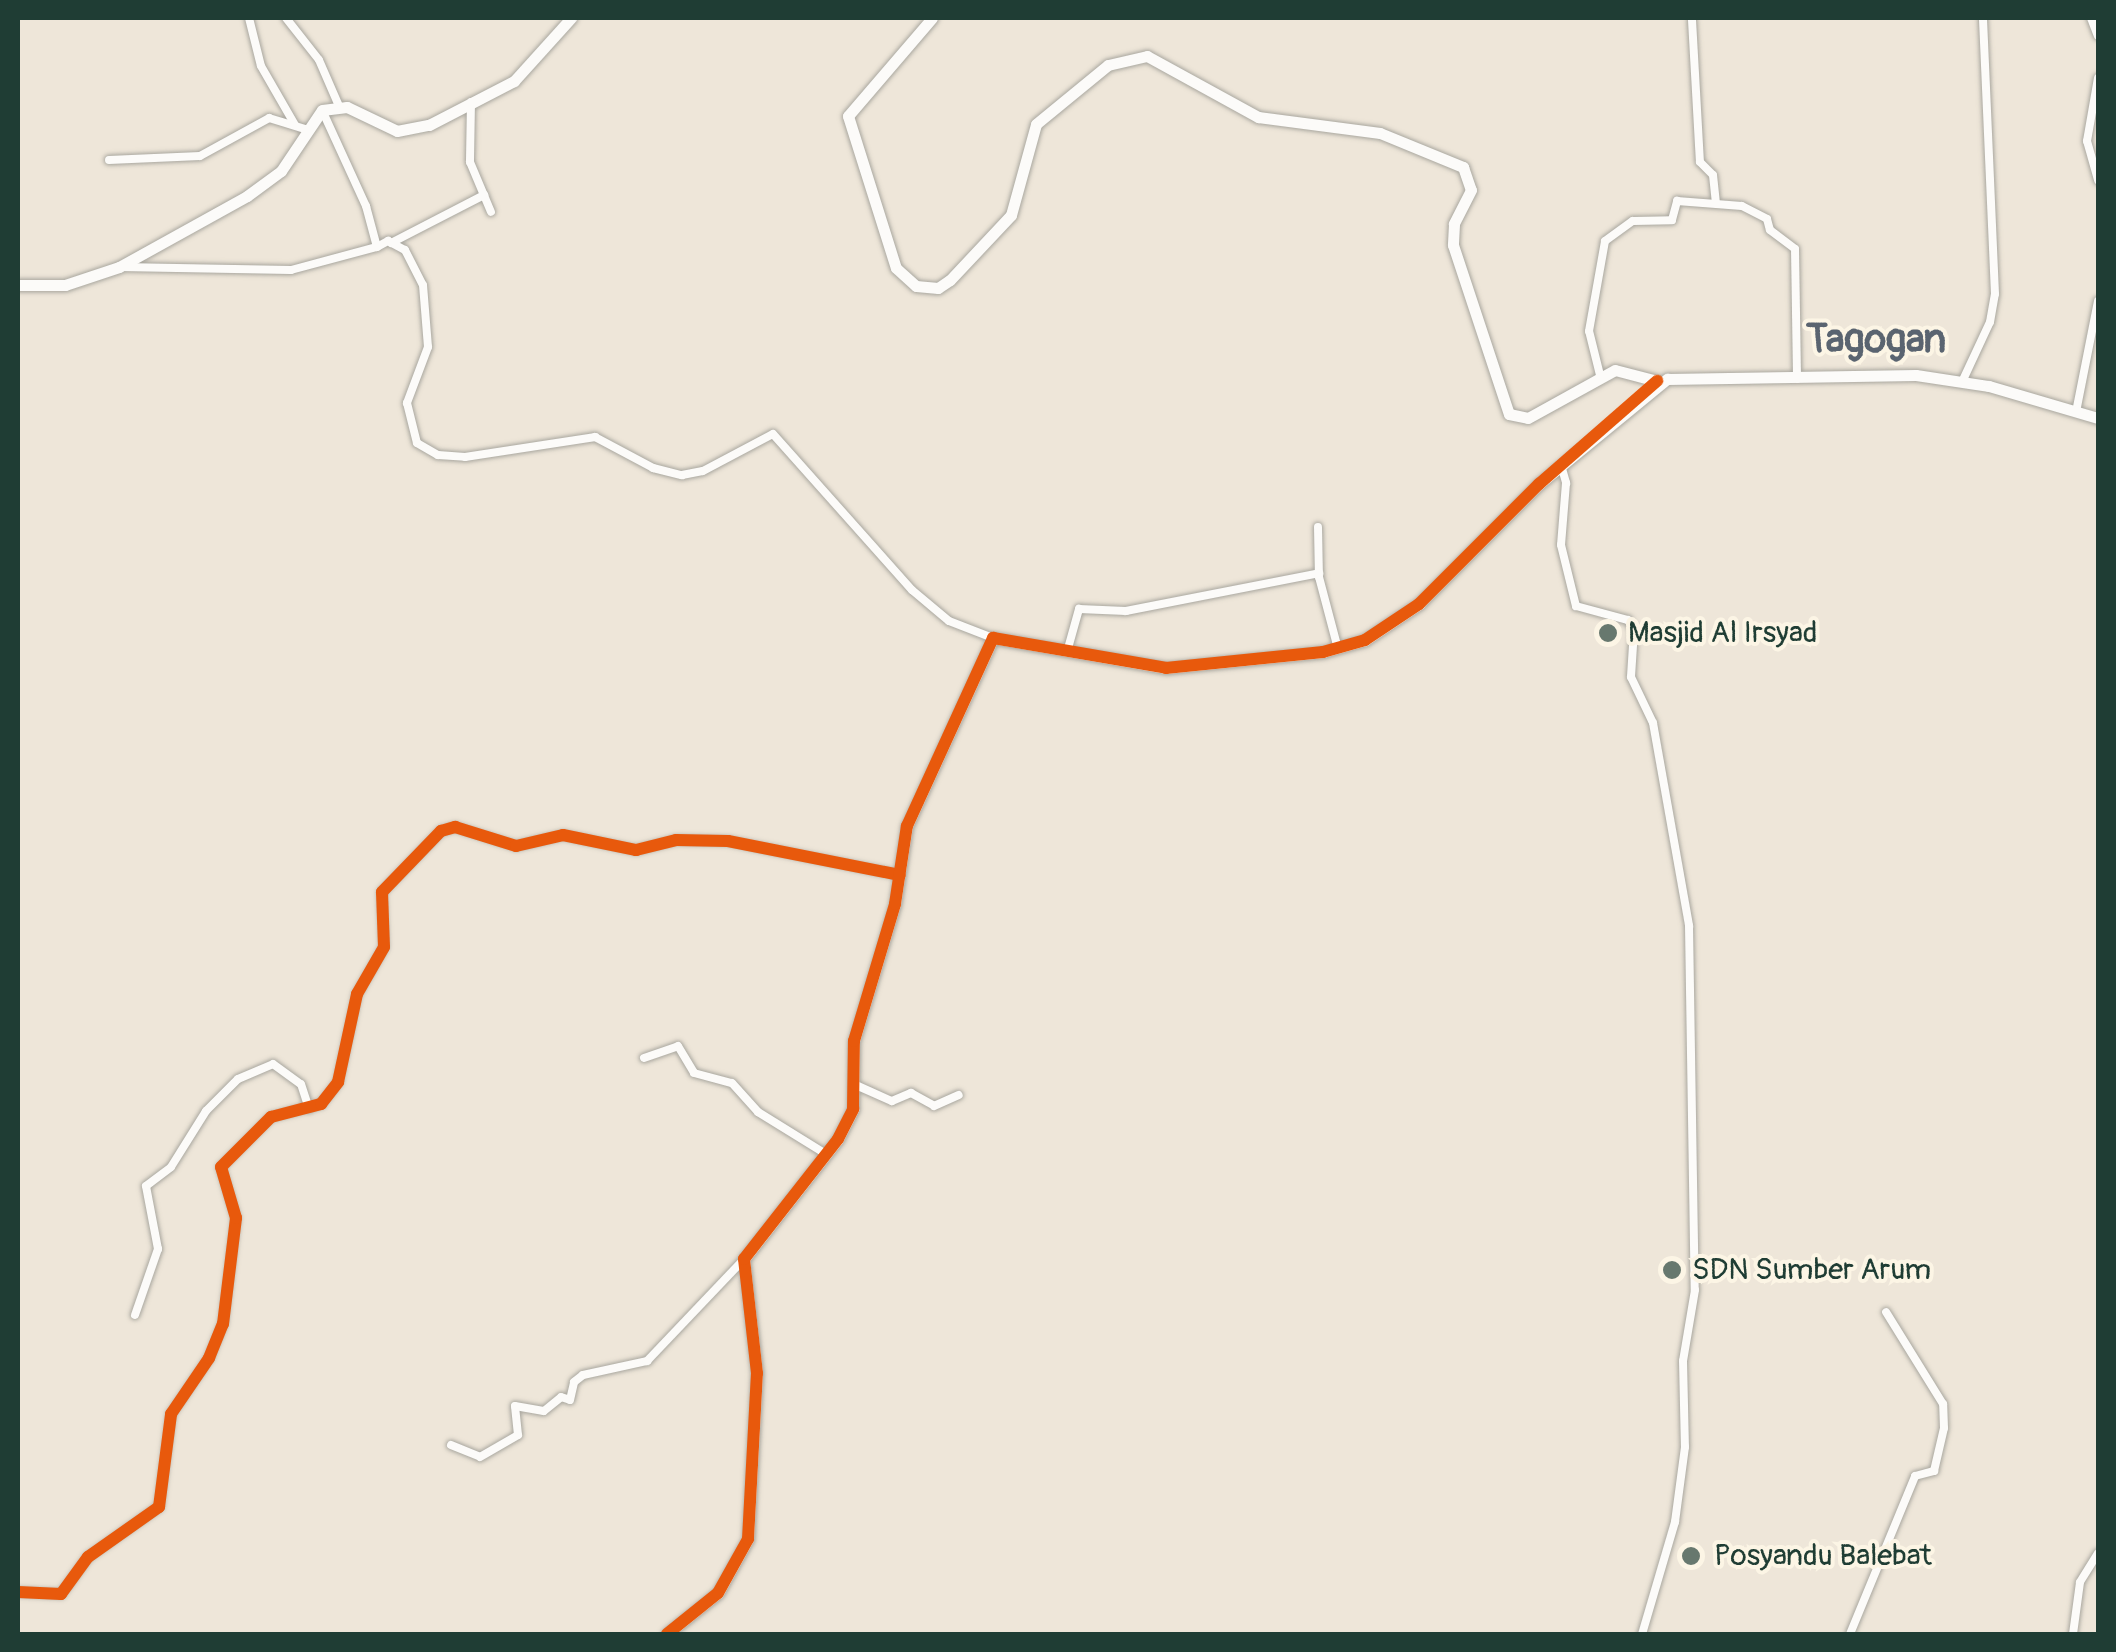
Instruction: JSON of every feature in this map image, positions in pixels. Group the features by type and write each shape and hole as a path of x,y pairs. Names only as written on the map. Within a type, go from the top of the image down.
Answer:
{"main road":[{"path":"18,284 65,285 119,267 272,179 300,127 322,110 340,106 404,132 471,102 526,71 572,18"},
{"path":"932,18 848,116 896,268 906,281 938,288 975,260 1011,216 1036,124 1108,64 1147,56 1258,117 1380,132 1453,160 1471,185 1454,224 1453,245 1509,414 1528,418 1600,375 1628,370 1657,381 1904,375 1962,382 2098,418"},
{"path":"668,1634 732,1574 754,1515 757,1373 744,1260 826,1154 858,1086 860,1014 900,875 912,812 967,706 993,638 1187,668 1338,648 1377,633 1419,604 1561,464 1657,381"}],"street":[{"path":"249,18 261,66 300,127"},
{"path":"286,18 319,60 340,106"},
{"path":"1962,382 1995,294 1983,18"},
{"path":"2091,18 2098,36"},
{"path":"1692,20 1698,150 1714,178 1716,202"},
{"path":"2098,78 2087,141 2098,180"},
{"path":"471,102 470,162 491,212"},
{"path":"322,110 366,206 377,247"},
{"path":"109,160 200,156 269,118 300,127"},
{"path":"119,267 291,270 391,242 484,194"},
{"path":"1600,375 1589,331 1605,241 1634,222 1672,220 1677,201 1716,202 1767,219 1770,230 1798,252 1796,380"},
{"path":"391,242 410,257 426,302 427,357 407,403 418,443 438,455 466,458 595,436 653,468 682,475 773,434 934,610 993,638"},
{"path":"2076,412 2098,301"},
{"path":"1561,464 1561,545 1576,606 1628,620 1634,630 1632,678 1649,708 1689,926 1695,1290 1684,1361 1684,1447 1675,1522 1642,1634"},
{"path":"1318,527 1318,573 1338,648"},
{"path":"1067,652 1079,609 1126,611 1318,573"},
{"path":"18,1592 60,1594 88,1557 158,1507 170,1414 209,1358 226,1306 236,1218 220,1167 271,1118 309,1109 328,1098 343,1072 357,994 384,947 382,892 446,828 516,846 563,835 636,850 676,840 728,841 900,875"},
{"path":"644,1058 676,1045 694,1073 732,1083 758,1112 826,1154"},
{"path":"136,1315 158,1249 146,1186 171,1167 211,1106 238,1079 273,1064 300,1084 309,1109"},
{"path":"858,1086 892,1100 911,1093 934,1106 959,1095"},
{"path":"451,1445 480,1456 518,1434 515,1406 544,1411 560,1397 570,1400 574,1382 583,1375 636,1366 662,1352 744,1260"},
{"path":"1850,1634 1914,1476 1934,1472 1944,1428 1943,1404 1886,1312"},
{"path":"2073,1634 2080,1582 2098,1553"}],"cycle path":[{"path":"667,1634 718,1593 748,1539 757,1373 744,1259 838,1139 853,1109 854,1041 895,904 907,826 993,638 1166,668 1323,652 1365,640 1419,604 1539,484 1657,381"},
{"path":"18,1592 61,1594 88,1557 159,1507 171,1414 209,1358 223,1324 236,1218 221,1167 271,1117 321,1104 338,1082 357,994 384,947 382,892 441,831 455,827 516,846 563,835 636,850 676,840 728,841 900,875"}],"place":[{"name":"Masjid Al Irsyad","path":"1608,633"},
{"name":"SDN Sumber Arum","path":"1672,1270"},
{"name":"Posyandu Balebat","path":"1691,1556"}],"district":[{"name":"Tagogan","path":"1876,340"}]}
